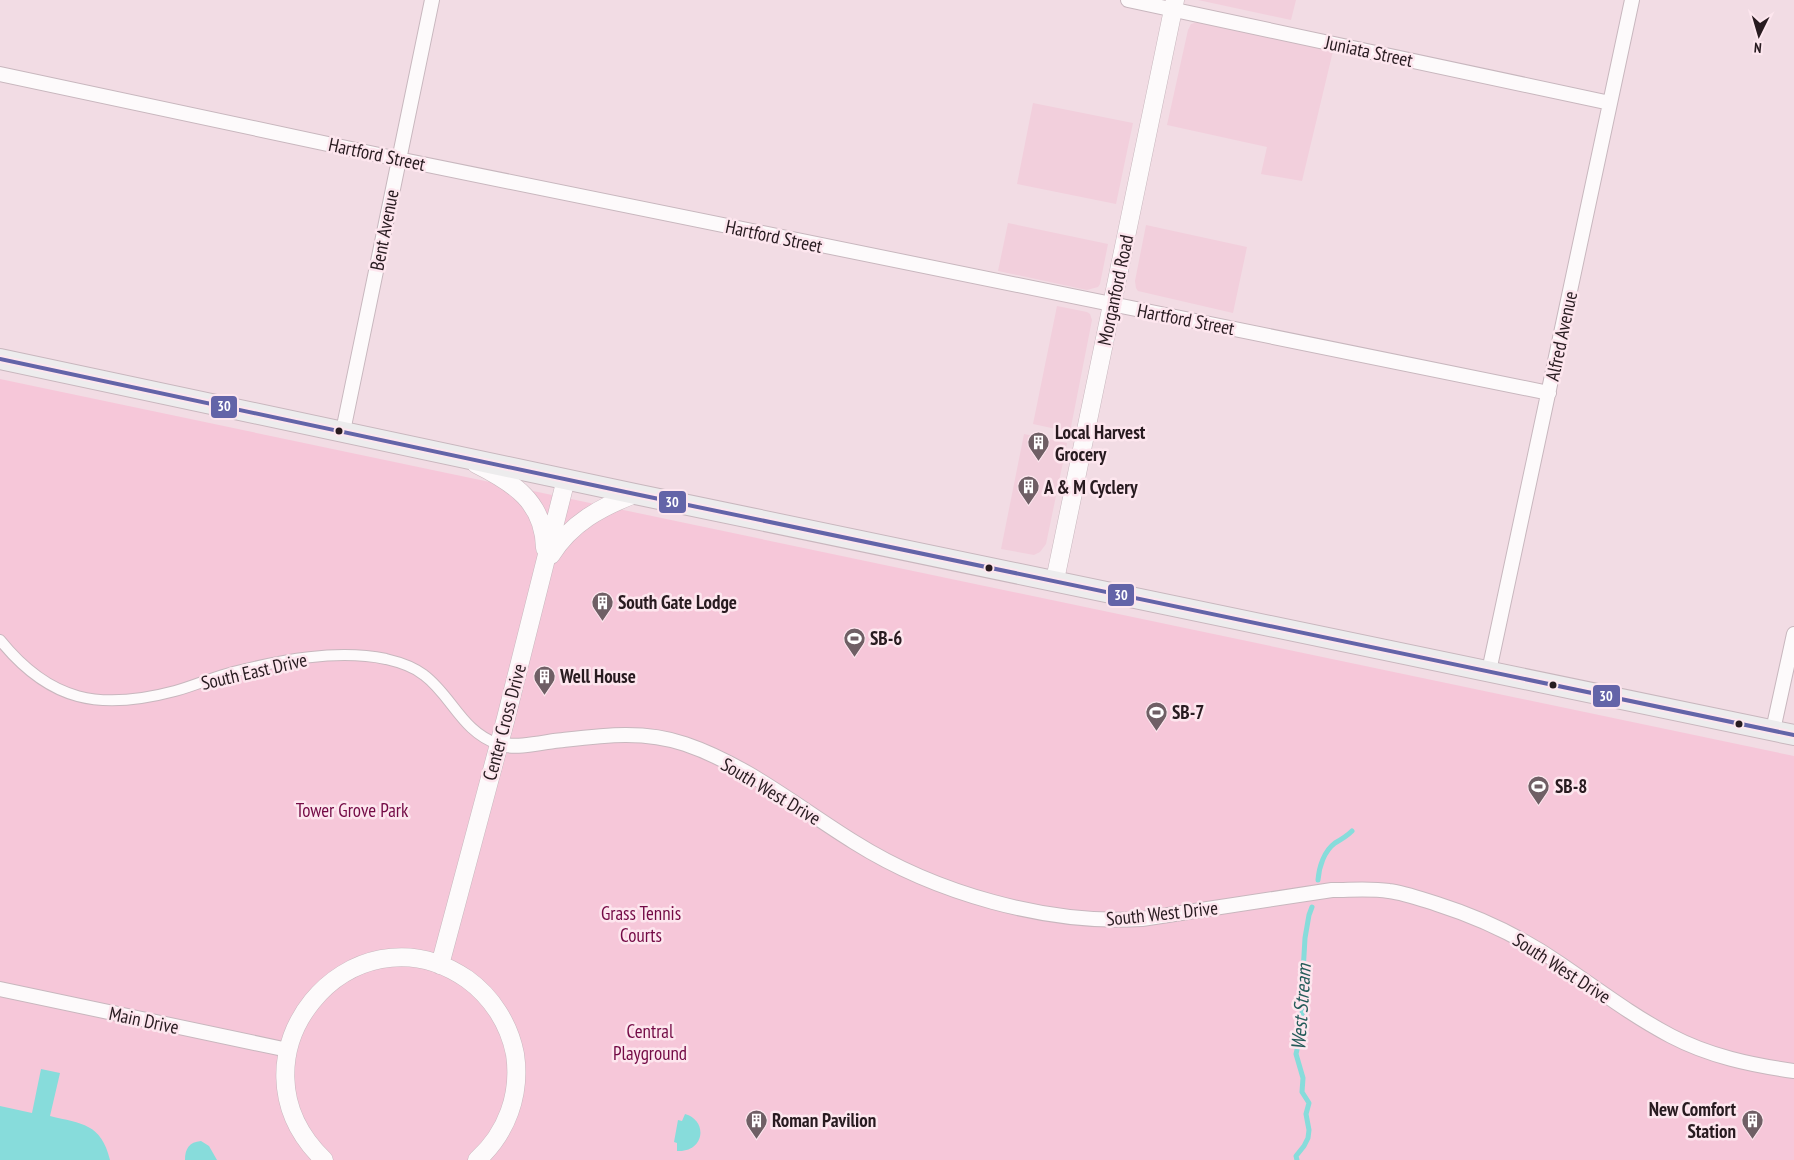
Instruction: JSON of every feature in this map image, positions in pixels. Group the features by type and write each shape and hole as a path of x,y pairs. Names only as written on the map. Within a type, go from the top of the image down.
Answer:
{"main road":[{"path":"0,359 635,494 1794,735"}],"street":[{"name":"Bent Avenue","path":"342,431 432,0"},
{"name":"Juniata Street","path":"1128,0 1174,5 1294,34 1610,103"},
{"name":"Alfred Avenue","path":"1489,671 1632,0"},
{"name":"Morganford Road","path":"1055,580 1174,5"},
{"name":"Hartford Street","path":"0,74 398,158 1549,392"},
{"path":"460,456 509,482 525,494 536,511 545,539 545,564"},
{"name":"Center Cross Drive","path":"440,965 566,478"},
{"path":"545,564 560,541 578,523 600,509 635,494"},
{"path":"1773,730 1794,634"},
{"name":"South East Drive","path":"0,640 27,670 52,687 72,696 103,700 132,699 175,691 232,672 294,660 343,655 386,660 403,664 426,676 470,728 483,738 498,744"},
{"name":"South West Drive","path":"498,744 518,746 606,735 632,734 658,737 684,744 709,754 746,773 868,851 910,871 937,883 992,901 1066,917 1114,921 1142,919 1332,890 1364,889 1390,891 1415,897 1495,925 1552,958 1635,1015 1671,1036 1701,1050 1738,1061 1794,1071"},
{"path":"324,1160 305,1138 292,1113 287,1096 285,1077 288,1050 294,1029 305,1009 328,984 347,972 390,959 416,960 440,965 461,975 485,995 502,1019 513,1048 516,1078 511,1108 499,1135 477,1160"},
{"name":"Main Drive","path":"0,989 288,1050"}],"shaded area":[{"path":"1198,0 1296,0 1291,20"},
{"path":"1197,22 1333,51 1302,181 1261,174 1267,147 1167,125 1188,30 1191,24"},
{"path":"1033,103 1133,123 1116,204 1017,184"},
{"path":"1008,223 1108,244 1098,287 1087,290 998,271"},
{"path":"1146,225 1247,247 1233,313 1138,291 1135,281"},
{"path":"1057,306 1087,312 1092,320 1070,432 1033,424"},
{"path":"1024,434 1067,443 1046,544 1040,552 1034,555 1001,549"}],"green space":[{"name":"Tower Grove Park","path":"0,379 1794,756 1794,1160 0,1160"}],"water":[{"path":"41,1069 60,1073 50,1116 89,1127 101,1139 110,1160 0,1160 0,1106 32,1113"},
{"path":"685,1114 698,1123 700,1136 698,1142 693,1147 677,1151 677,1143 674,1142 678,1120 682,1121"},
{"path":"201,1141 209,1146 217,1160 185,1160 188,1147 193,1143"}],"waterway":[{"name":"West Stream","path":"1318,880 1321,865 1328,850 1352,831"},
{"name":"West Stream","path":"1297,1160 1296,1156 1304,1146 1309,1130 1306,1114 1309,1103 1302,1092 1303,1078 1296,1054 1302,1028 1305,938 1312,907"}],"transit line":[{"name":"30","path":"0,359 635,494 1794,735"}],"place":[{"name":"Local Harvest Grocery","path":"1039,462"},
{"name":"A & M Cyclery","path":"1028,506"},
{"name":"South Gate Lodge","path":"602,621"},
{"name":"SB-6","path":"854,657"},
{"name":"Well House","path":"544,695"},
{"name":"SB-7","path":"1156,731"},
{"name":"SB-8","path":"1539,805"},
{"name":"Roman Pavilion","path":"756,1139"},
{"name":"New Comfort Station","path":"1752,1139"}],"park label":[{"name":"Grass Tennis Courts","path":"641,924"},
{"name":"Central Playground","path":"650,1042"}]}
